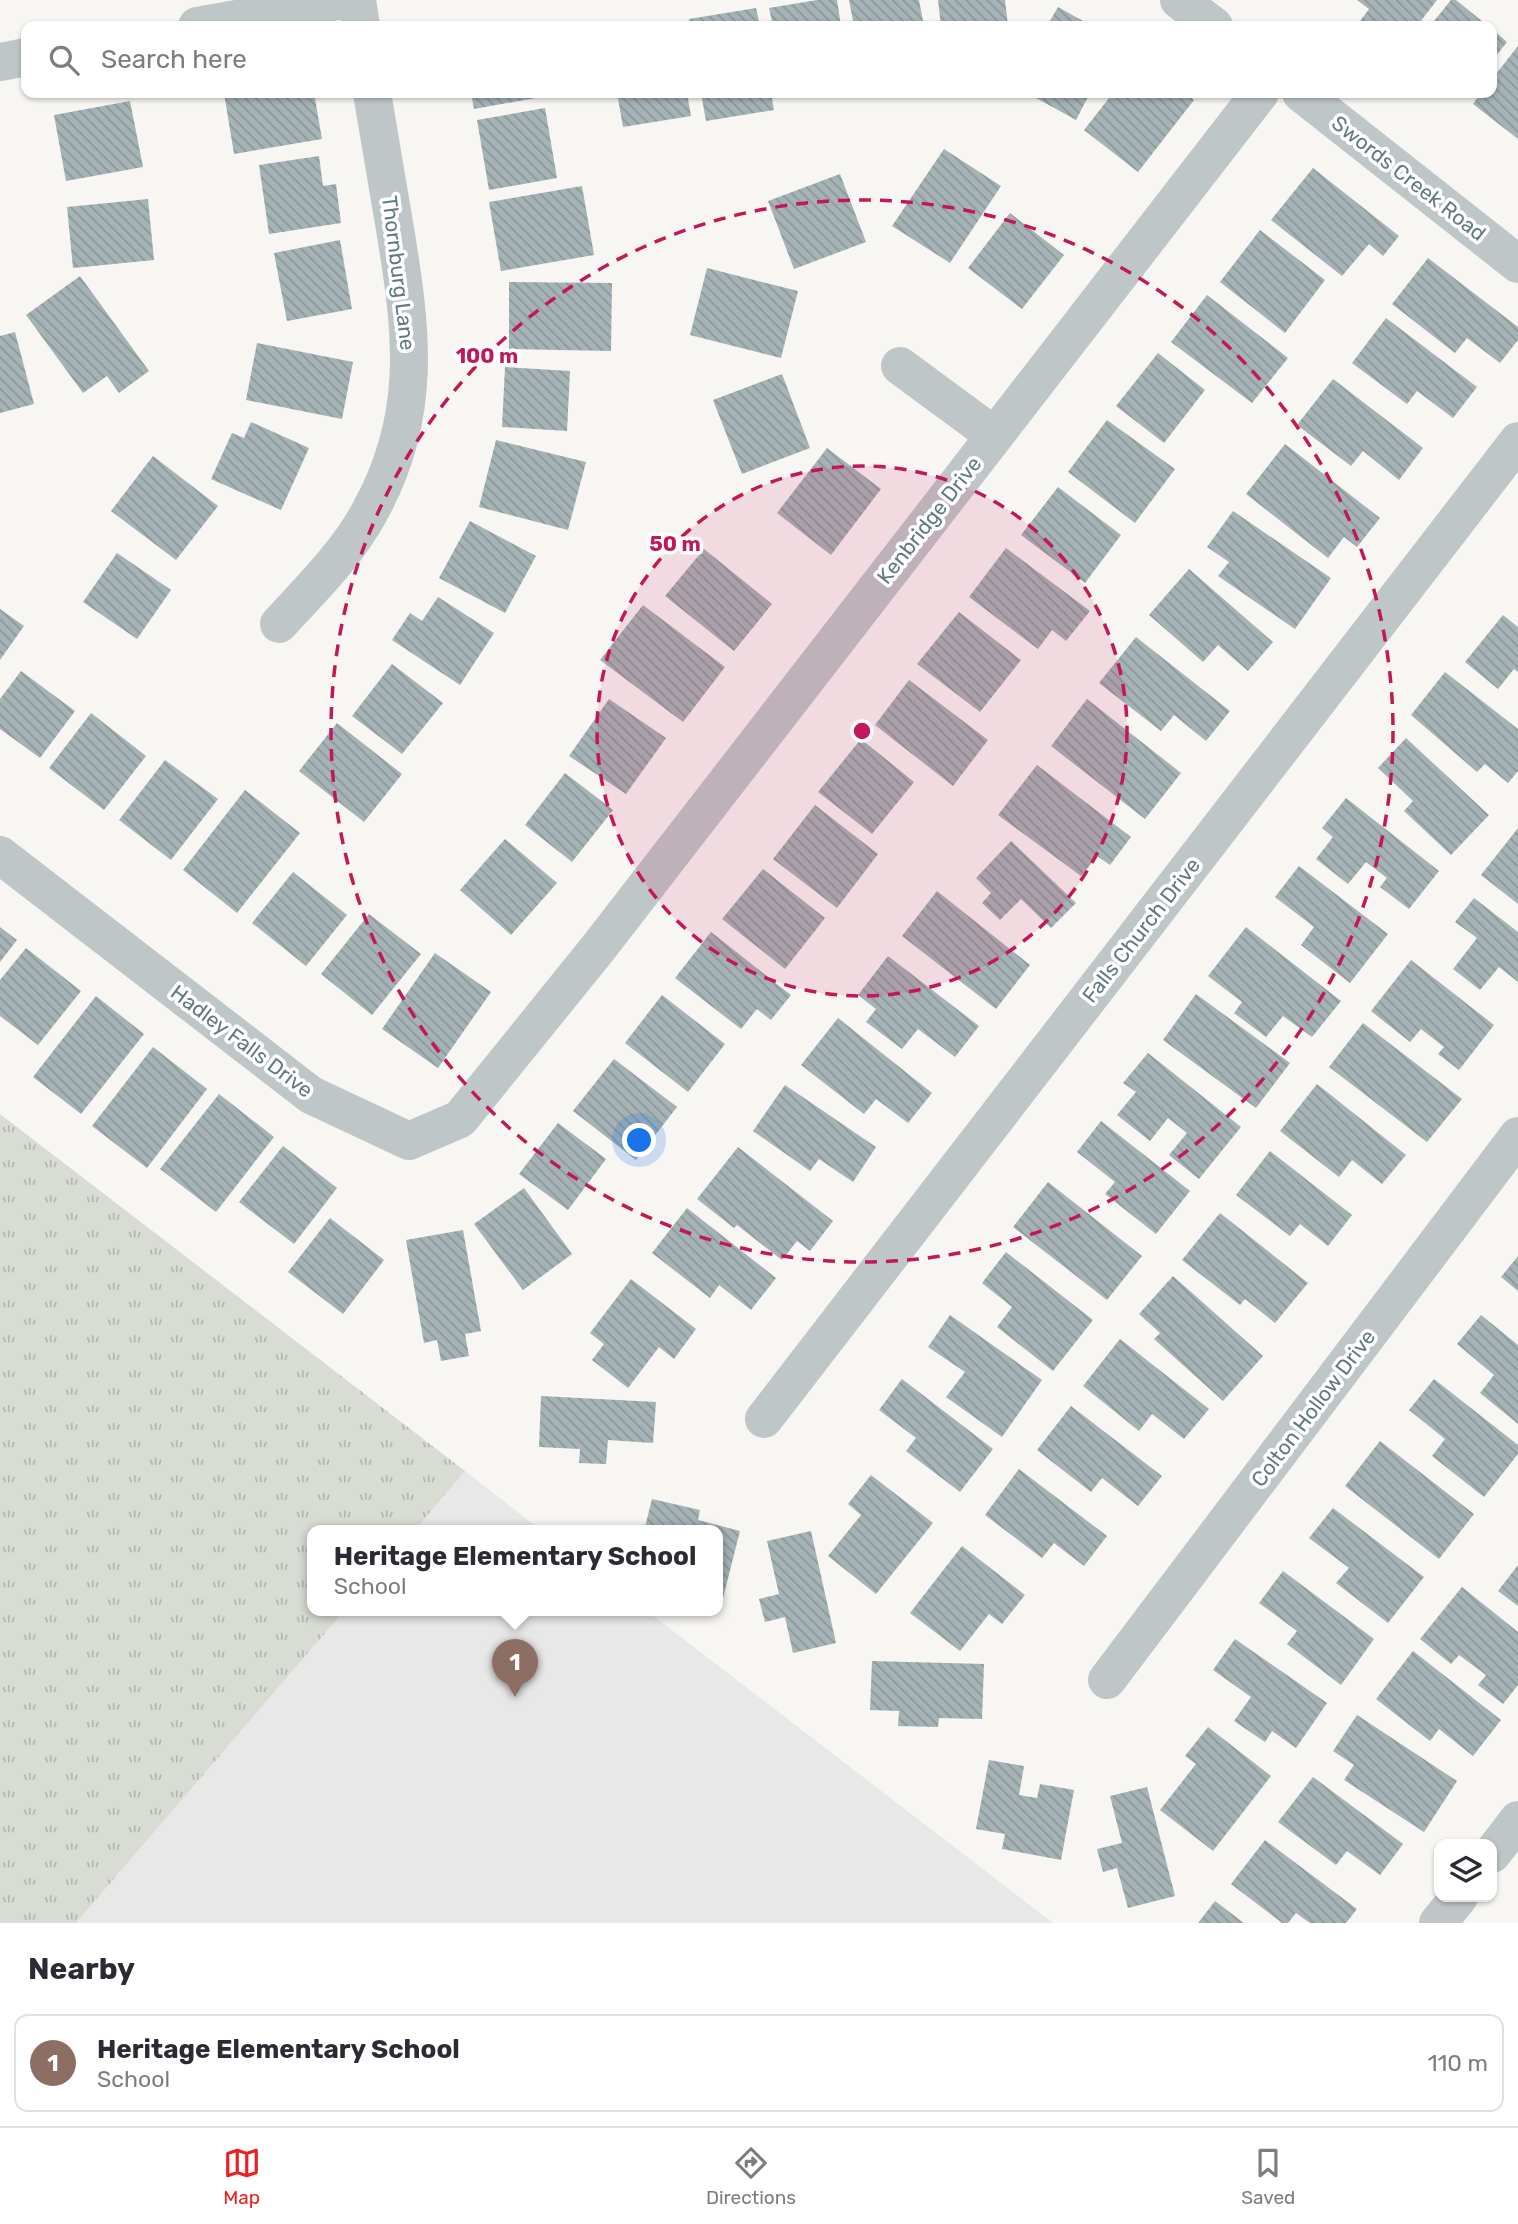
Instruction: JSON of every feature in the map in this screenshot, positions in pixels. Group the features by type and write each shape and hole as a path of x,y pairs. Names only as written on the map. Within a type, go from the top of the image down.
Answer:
{"street":[{"path":"225,21 343,0"},
{"path":"357,0 360,21"},
{"path":"1179,0 1207,21"},
{"path":"0,62 21,58"},
{"name":"Thornburg Lane","path":"279,624 334,564 369,513 393,460 408,400 411,366 406,297 373,98"},
{"name":"Kenbridge Drive","path":"598,947 1255,98"},
{"name":"Swords Creek Road","path":"1307,98 1518,264"},
{"path":"900,366 995,436"},
{"name":"Falls Church Drive","path":"764,1419 1518,441"},
{"name":"Hadley Falls Drive","path":"0,855 311,1095 409,1141 460,1119 598,947"},
{"name":"Colton Hollow Drive","path":"1107,1680 1518,1136"},
{"path":"1497,1847 1518,1820"},
{"path":"1438,1923 1454,1902"}],"shaded area":[{"path":"465,1471 534,1525 419,1525"},
{"path":"340,1616 654,1616 1053,1923 76,1923"}],"green space":[{"path":"0,1114 465,1471 419,1525 307,1525 307,1616 340,1616 76,1923 0,1923"}],"building":[{"path":"817,0 837,0 840,21 772,21 769,8"},
{"path":"849,0 919,0 923,21 853,21"},
{"path":"938,0 1005,0 1007,21 940,21"},
{"path":"1357,0 1437,0 1421,21 1360,21 1369,9"},
{"path":"1451,0 1456,0 1482,21 1434,21"},
{"path":"1058,7 1083,21 1050,21"},
{"path":"756,8 759,21 689,21"},
{"path":"1497,33 1507,42 1497,55"},
{"path":"1518,46 1518,139 1473,104 1477,98 1497,98 1497,73"},
{"path":"225,98 315,98 322,139 234,154"},
{"path":"472,98 536,98 474,109"},
{"path":"618,98 688,98 691,116 623,127"},
{"path":"702,98 772,98 774,110 706,121"},
{"path":"1036,98 1087,98 1076,120"},
{"path":"1109,98 1194,100 1138,172 1084,130"},
{"path":"130,101 143,167 66,181 54,115"},
{"path":"545,108 557,178 489,190 477,120"},
{"path":"944,149 1001,186 950,263 892,226"},
{"path":"319,156 323,186 336,184 341,223 269,234 259,165"},
{"path":"1313,168 1399,236 1383,256 1369,244 1342,276 1271,220"},
{"path":"840,174 866,242 794,269 768,201"},
{"path":"582,186 594,255 501,271 489,202"},
{"path":"148,199 154,260 73,268 67,207"},
{"path":"1010,213 1064,255 1022,309 968,268"},
{"path":"1260,230 1325,280 1285,333 1220,282"},
{"path":"340,240 352,309 287,321 274,253"},
{"path":"1428,258 1518,327 1518,340 1500,363 1467,338 1455,353 1392,304"},
{"path":"707,268 798,291 781,358 690,335"},
{"path":"80,276 149,371 119,393 107,376 83,393 26,315"},
{"path":"509,282 612,283 611,351 509,349"},
{"path":"1207,295 1288,358 1252,403 1171,342"},
{"path":"1386,318 1477,387 1453,418 1417,391 1407,404 1352,363"},
{"path":"15,332 34,404 0,413 0,336"},
{"path":"257,343 353,362 342,419 246,400"},
{"path":"1158,353 1205,390 1164,443 1116,406"},
{"path":"505,367 570,371 567,431 502,427"},
{"path":"782,374 810,448 742,474 713,400"},
{"path":"1333,379 1423,448 1399,480 1363,451 1351,466 1297,425"},
{"path":"1107,420 1175,469 1135,523 1068,472"},
{"path":"251,422 309,448 281,510 211,479 232,433 244,438"},
{"path":"496,440 586,462 568,530 479,507"},
{"path":"1285,444 1380,518 1357,547 1344,537 1328,558 1246,494"},
{"path":"827,448 881,489 831,555 777,513"},
{"path":"153,456 218,506 176,560 111,511"},
{"path":"1058,487 1121,535 1085,583 1021,535"},
{"path":"1233,511 1331,578 1295,629 1218,576 1229,562 1207,547"},
{"path":"470,521 536,556 505,613 439,578"},
{"path":"1006,548 1090,611 1066,641 1052,630 1038,649 969,597"},
{"path":"704,549 772,604 734,651 665,596"},
{"path":"117,553 171,590 137,639 83,602"},
{"path":"1189,569 1273,642 1248,671 1218,645 1203,662 1149,615"},
{"path":"438,597 494,633 460,685 392,640 410,613 422,621"},
{"path":"643,605 725,667 683,722 600,660"},
{"path":"0,609 24,626 0,660"},
{"path":"959,612 1021,660 980,712 917,664"},
{"path":"1503,615 1518,627 1518,672 1514,669 1498,689 1465,662"},
{"path":"1136,637 1230,711 1206,741 1174,715 1161,731 1099,683"},
{"path":"392,664 443,703 402,754 352,716"},
{"path":"21,671 75,711 40,758 0,729 0,699"},
{"path":"1445,672 1518,729 1518,771 1508,783 1485,764 1477,772 1411,715"},
{"path":"909,680 988,740 953,786 875,725"},
{"path":"609,699 666,738 626,794 569,756"},
{"path":"1087,699 1181,773 1145,819 1051,746"},
{"path":"91,713 146,756 104,810 49,768"},
{"path":"337,723 402,774 364,822 299,771"},
{"path":"1406,738 1489,815 1451,855 1404,811 1413,801 1378,768"},
{"path":"861,739 914,782 872,834 818,792"},
{"path":"165,760 218,799 171,860 119,820"},
{"path":"1037,765 1131,837 1110,865 1097,856 1081,876 998,815"},
{"path":"565,773 613,810 572,862 525,825"},
{"path":"245,790 300,833 237,913 183,870"},
{"path":"1346,798 1439,871 1409,909 1380,887 1387,878 1366,862 1348,884 1316,859 1333,837 1322,828"},
{"path":"815,805 878,854 837,908 773,859"},
{"path":"1518,828 1518,904 1481,875"},
{"path":"505,839 557,883 511,935 460,890"},
{"path":"1011,841 1076,903 1051,928 1021,899 1000,920 982,903 991,893 976,878"},
{"path":"1299,866 1388,934 1350,983 1301,945 1314,927 1275,897"},
{"path":"763,869 825,918 785,969 722,919"},
{"path":"293,872 347,915 306,966 252,923"},
{"path":"937,891 1030,965 996,1009 902,936"},
{"path":"1474,898 1518,932 1518,982 1499,967 1480,990 1453,969 1477,938 1455,922"},
{"path":"369,914 421,954 372,1015 321,974"},
{"path":"0,927 17,940 0,962"},
{"path":"1246,927 1341,1001 1312,1037 1283,1016 1266,1037 1234,1013 1242,1002 1208,976"},
{"path":"711,932 791,995 771,1020 757,1009 741,1029 675,978"},
{"path":"26,948 81,991 38,1045 0,1016 0,980"},
{"path":"435,953 491,992 438,1068 382,1029"},
{"path":"888,956 979,1026 955,1057 918,1029 902,1049 866,1022 876,1009 858,995"},
{"path":"1411,960 1494,1025 1459,1070 1438,1054 1444,1047 1421,1029 1410,1042 1371,1011"},
{"path":"1196,994 1290,1063 1256,1108 1163,1040"},
{"path":"662,995 725,1044 688,1092 625,1043"},
{"path":"96,996 144,1034 81,1114 33,1077"},
{"path":"838,1018 932,1093 908,1123 876,1099 864,1114 801,1065"},
{"path":"1363,1023 1462,1099 1427,1142 1329,1067"},
{"path":"153,1047 207,1089 147,1168 92,1126"},
{"path":"1148,1053 1241,1127 1199,1179 1169,1155 1187,1133 1168,1118 1150,1141 1117,1115 1136,1092 1123,1083"},
{"path":"614,1059 677,1107 636,1160 573,1111"},
{"path":"1317,1084 1406,1155 1382,1184 1352,1160 1339,1177 1280,1131"},
{"path":"785,1085 876,1147 853,1182 819,1159 810,1171 753,1131"},
{"path":"219,1094 274,1137 216,1212 160,1169"},
{"path":"1101,1121 1190,1191 1156,1234 1105,1194 1115,1182 1077,1152"},
{"path":"558,1123 606,1159 568,1210 519,1174"},
{"path":"283,1146 337,1188 294,1244 239,1202"},
{"path":"738,1147 833,1221 810,1251 797,1241 782,1260 737,1225 734,1228 697,1199"},
{"path":"1270,1151 1352,1215 1328,1246 1300,1224 1290,1236 1236,1195"},
{"path":"1048,1182 1142,1256 1107,1300 1013,1227"},
{"path":"524,1188 572,1254 523,1290 474,1224"},
{"path":"687,1208 776,1278 751,1310 719,1285 710,1298 652,1253"},
{"path":"1220,1213 1308,1283 1275,1323 1245,1299 1240,1305 1182,1260"},
{"path":"330,1218 384,1260 343,1314 288,1272"},
{"path":"463,1230 481,1331 465,1334 469,1356 441,1361 437,1340 424,1343 406,1240"},
{"path":"1006,1252 1093,1320 1053,1371 997,1327 1012,1307 982,1283"},
{"path":"1518,1256 1518,1291 1501,1277"},
{"path":"1173,1276 1263,1356 1223,1401 1154,1339 1160,1333 1139,1314"},
{"path":"631,1279 696,1329 674,1359 659,1347 628,1388 592,1360 604,1344 590,1333"},
{"path":"950,1315 1042,1380 1002,1437 946,1397 965,1372 928,1347"},
{"path":"1481,1315 1518,1345 1518,1424 1480,1393 1494,1375 1457,1344"},
{"path":"1120,1339 1209,1409 1184,1439 1152,1414 1139,1431 1083,1386"},
{"path":"902,1379 993,1449 960,1492 906,1451 916,1438 879,1410"},
{"path":"1434,1379 1518,1445 1518,1454 1484,1497 1432,1456 1445,1439 1409,1410"},
{"path":"541,1396 656,1402 653,1443 608,1440 606,1464 579,1463 580,1449 539,1447"},
{"path":"1071,1406 1162,1476 1138,1506 1102,1478 1091,1492 1037,1450"},
{"path":"1380,1441 1474,1514 1439,1559 1345,1486"},
{"path":"1019,1469 1107,1536 1084,1566 1054,1543 1042,1558 985,1515"},
{"path":"871,1475 933,1523 876,1594 828,1556 861,1515 848,1504"},
{"path":"652,1499 700,1510 698,1520 717,1525 646,1525"},
{"path":"1333,1508 1424,1577 1388,1623 1336,1583 1349,1568 1309,1538"},
{"path":"723,1527 740,1531 723,1598"},
{"path":"811,1531 836,1643 793,1653 785,1617 765,1622 759,1599 779,1594 767,1541"},
{"path":"962,1546 1025,1595 1002,1624 989,1614 960,1651 910,1613"},
{"path":"1518,1565 1518,1606 1498,1591"},
{"path":"1283,1571 1374,1639 1341,1685 1287,1644 1297,1631 1259,1603"},
{"path":"1462,1587 1518,1632 1518,1685 1503,1704 1478,1685 1486,1675 1459,1655 1451,1664 1420,1639"},
{"path":"1235,1639 1327,1703 1296,1748 1272,1731 1265,1742 1234,1721 1251,1697 1213,1670"},
{"path":"1413,1651 1501,1720 1473,1756 1439,1729 1430,1741 1376,1699"},
{"path":"872,1661 984,1664 982,1719 939,1718 938,1727 898,1726 899,1711 870,1710"},
{"path":"1357,1715 1457,1781 1424,1832 1344,1780 1354,1765 1333,1751"},
{"path":"1208,1727 1271,1776 1213,1851 1160,1810 1196,1764 1185,1756"},
{"path":"989,1760 1024,1766 1019,1795 1037,1798 1040,1784 1074,1790 1061,1860 1002,1849 1005,1834 976,1829"},
{"path":"1313,1777 1403,1844 1380,1875 1347,1851 1336,1865 1278,1822"},
{"path":"1147,1787 1175,1896 1128,1908 1117,1868 1103,1872 1097,1849 1122,1843 1110,1796"},
{"path":"1265,1840 1357,1909 1346,1923 1310,1923 1296,1913 1288,1923 1282,1923 1231,1884"},
{"path":"1215,1901 1244,1923 1198,1923"}],"place":[{"name":"Heritage Elementary School","path":"515,1697"}]}
